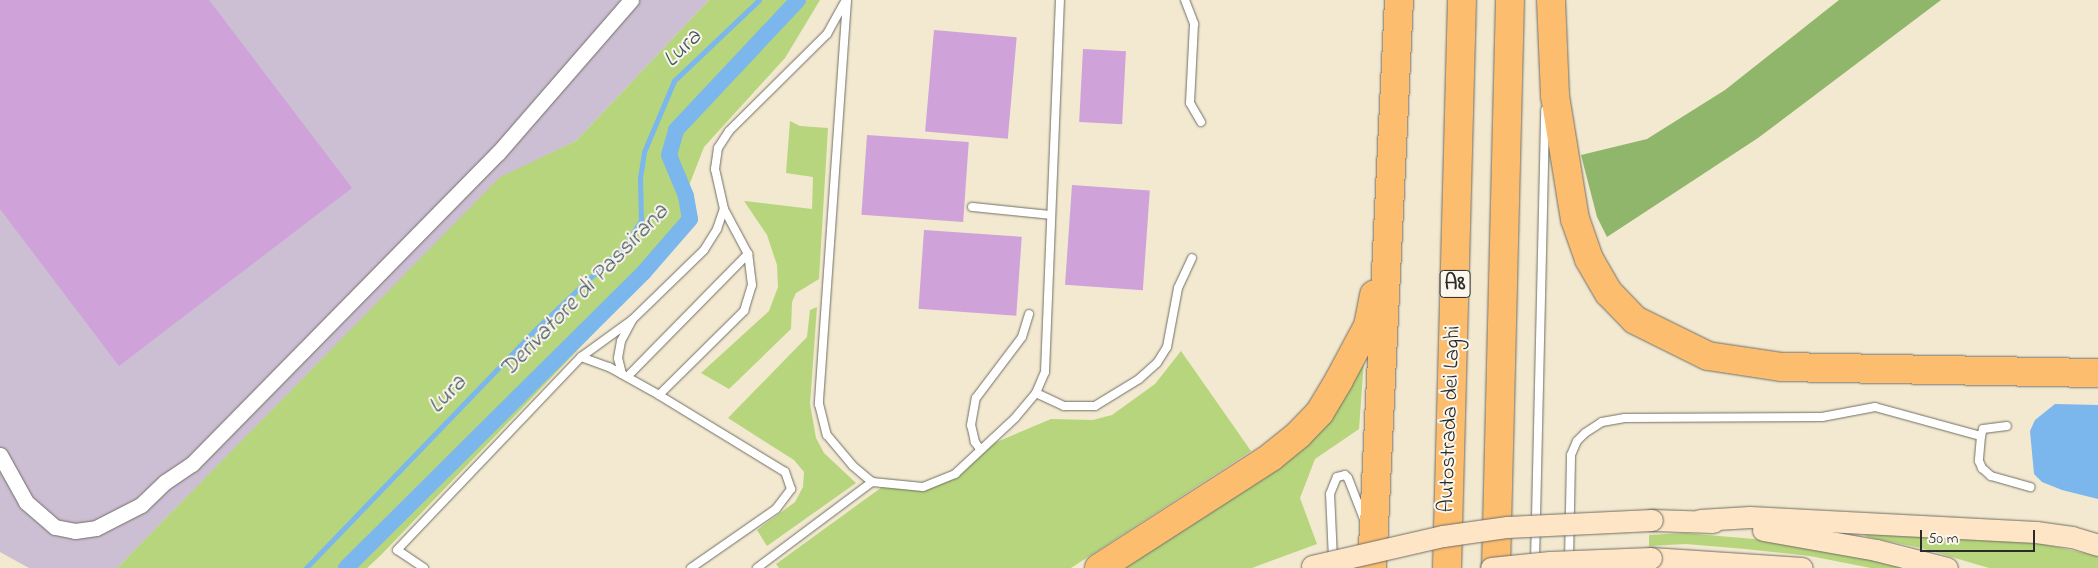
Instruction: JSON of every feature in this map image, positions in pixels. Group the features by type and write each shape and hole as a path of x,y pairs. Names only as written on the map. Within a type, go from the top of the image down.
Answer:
{"highway":[{"path":"1373,556 1386,308 1388,180 1399,0"},
{"name":"Autostrada dei Laghi","path":"1447,568 1462,0"},
{"name":"A8","path":"1496,568 1510,0"},
{"path":"1551,0 1557,113 1575,219 1590,259 1609,293 1635,320 1708,356 1782,367 2098,373"},
{"path":"1099,568 1271,457 1320,412 1368,326 1376,288 1388,180"},
{"path":"1435,568 1449,486"}],"main road":[{"path":"1308,567 1443,536 1506,527 1750,517 2036,532 2072,537 2098,545"},
{"path":"1700,520 1876,550 1947,568"},
{"path":"1491,568 1550,562 1652,558 1802,568"},
{"path":"1701,560 1748,568"}],"street":[{"path":"0,455 18,490 35,512 55,527 75,532 96,528 125,515 192,464 498,154 631,0"}],"lane":[{"path":"659,395 744,311 752,285 748,254 724,209 715,170 718,148 729,131 827,34 846,0"},
{"path":"846,0 819,404 827,435 852,466 872,482 923,487 955,474 980,449 1016,418 1036,393 1045,372 1060,0"},
{"path":"1185,0 1194,24 1190,103 1201,122"},
{"path":"1534,568 1546,98 1551,0"},
{"path":"972,207 1051,216"},
{"path":"424,568 397,550 581,357 632,320 704,250 717,229 724,209"},
{"path":"625,376 748,254"},
{"path":"1036,393 1064,406 1095,406 1139,379 1156,363 1167,348 1178,288 1192,258"},
{"path":"980,449 974,442 971,424 976,398 1022,337 1029,314"},
{"path":"625,376 618,358 622,341 632,320"},
{"path":"581,357 625,376 659,395 785,472 791,481 791,489 776,509 691,568"},
{"path":"1568,568 1571,455 1577,441 1602,422 1625,418 1822,418 1875,408 1981,436"},
{"path":"2008,426 1983,429 1979,461 1982,468 1991,476 2030,487"},
{"path":"1333,568 1330,494 1337,477 1345,475 1348,478 1373,556"},
{"path":"757,568 872,482"}],"shaded area":[{"path":"0,0 709,0 576,141 500,178 117,568 29,568 0,552"}],"green space":[{"path":"709,0 820,0 785,58 704,147 685,196 683,228 594,333 381,555 367,568 117,568 500,177 576,141"},
{"path":"1839,0 1941,0 1758,138 1607,237 1597,217 1581,155 1647,139 1725,90"},
{"path":"790,121 800,126 828,128 819,279 796,293 792,302 791,329 729,389 701,373 769,311 778,287 777,265 767,235 744,201 812,209 813,177 786,173"},
{"path":"817,307 810,404 816,438 824,453 856,483 767,546 757,530 795,502 803,487 804,472 794,460 728,418 807,337 810,310"},
{"path":"1366,333 1359,429 1315,459 1300,498 1317,544 1252,568 1112,568 1275,463"},
{"path":"1181,351 1251,451 1071,568 779,568 776,564 882,487 901,488 958,476 992,444 1051,419 1093,420 1112,415 1155,384"},
{"path":"1861,532 2029,541 2098,556 2098,568 1989,568 1921,548 1867,537"},
{"path":"1684,533 1799,543 1924,568 1871,568 1810,556 1686,544 1649,546 1649,535"}],"water":[{"path":"2055,404 2098,405 2098,499 2062,490 2042,482 2034,474 2030,431 2035,420"}],"building":[{"path":"0,0 209,0 352,188 119,366 0,209"},
{"path":"934,30 1017,37 1008,139 925,132"},
{"path":"1083,49 1126,51 1122,124 1079,122"},
{"path":"867,135 969,142 963,222 861,215"},
{"path":"1072,185 1150,190 1143,290 1065,285"},
{"path":"924,230 1022,237 1016,316 918,309"}],"waterway":[{"name":"Lura","path":"306,568 534,331 625,245 641,220 640,178 644,152 674,81 759,0"},
{"name":"Derivatore di Passirana","path":"346,568 644,272 690,219 686,196 669,155 676,130 798,0"}]}
